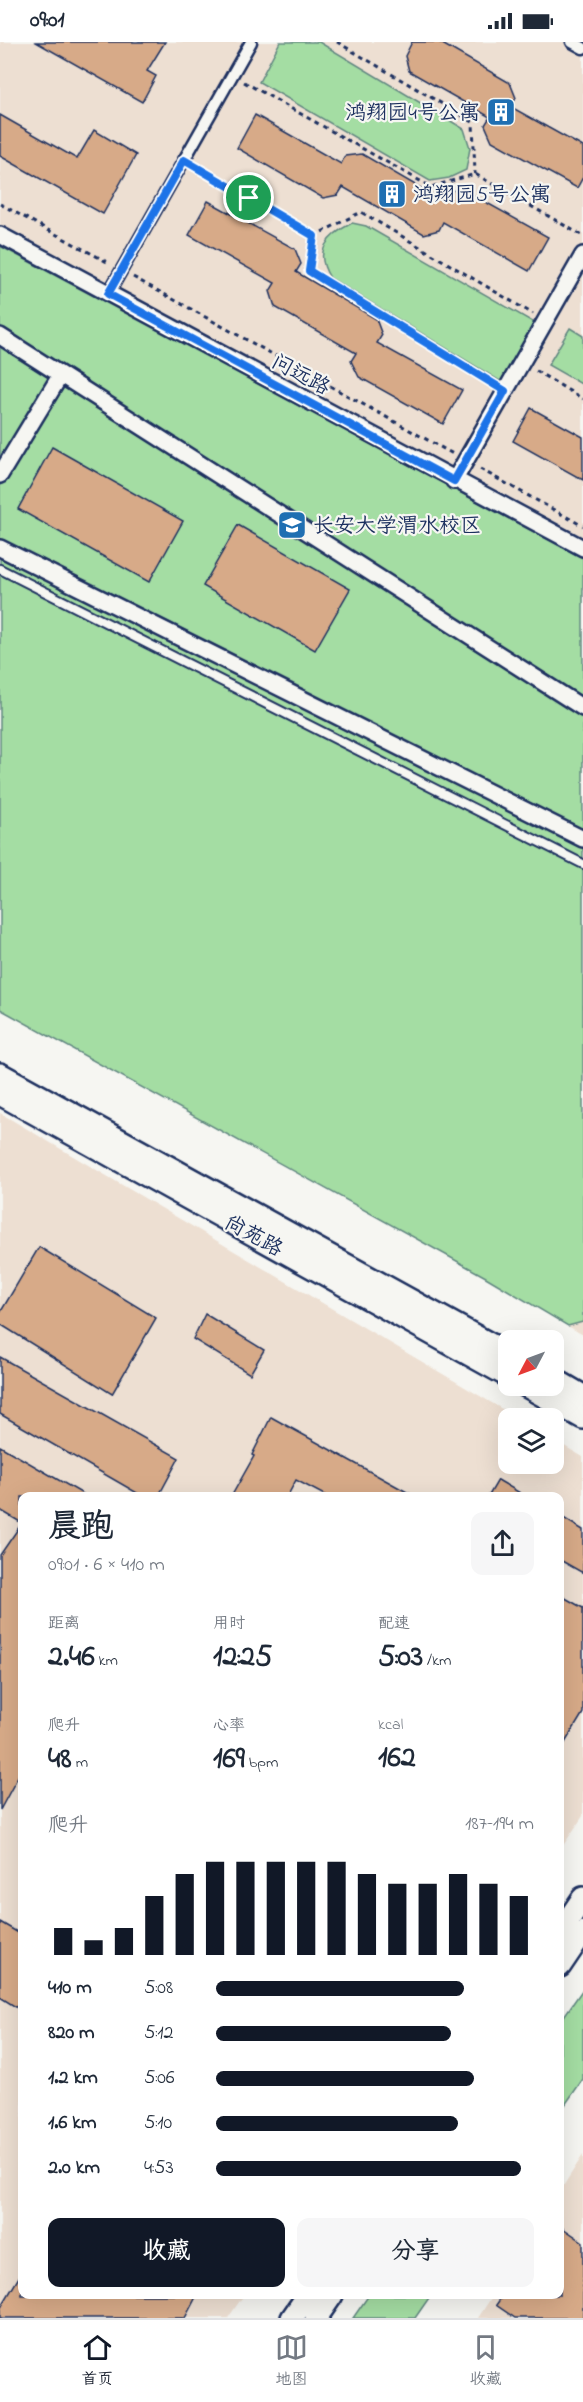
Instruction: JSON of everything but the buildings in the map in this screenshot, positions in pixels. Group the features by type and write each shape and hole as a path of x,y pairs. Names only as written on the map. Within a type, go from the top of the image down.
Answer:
{"main road":[{"name":"尚苑路","path":"0,1074 498,1348"},
{"name":"尚苑路","path":"0,1094 498,1370"},
{"path":"564,1386 583,1396"},
{"path":"544,1396 583,1418"},
{"path":"564,1926 583,1898"},
{"path":"564,1960 583,1932"},
{"path":"292,2318 305,2299"},
{"path":"316,2318 329,2299"}],"street":[{"path":"108,294 251,42"},
{"path":"572,42 583,48"},
{"name":"问远路","path":"0,235 454,481 583,548"},
{"path":"454,481 583,255"},
{"path":"0,336 583,708"},
{"path":"0,475 60,376"},
{"path":"0,548 583,839"}],"lane":[{"path":"0,569 583,864"}],"path":[{"path":"337,42 473,122 475,174"},
{"path":"232,75 431,187 475,174 583,236"},
{"path":"184,160 314,236"},
{"path":"0,204 583,526"},
{"path":"314,236 361,212 545,321"},
{"path":"314,236 309,271 505,391"},
{"path":"521,363 583,399"}],"shaded area":[{"name":"长安大学渭水校区","path":"0,42 583,42 583,1335 484,1276 0,1009"},
{"path":"0,1113 500,1408 498,1408 498,1474 564,1474 564,1446 583,1457 583,1816 564,1844 564,1492 18,1492 18,2299 241,2299 228,2318 0,2318"},
{"path":"583,2155 583,2318 478,2318 490,2299 564,2299 564,2185"}],"green space":[{"path":"280,42 319,42 464,129 470,148 466,170 449,178 430,181 259,82"},
{"path":"352,223 366,226 538,325 503,383 330,278 323,260 325,245 336,233"},
{"name":"长安大学渭水校区","path":"0,246 583,558 583,1322 568,1326 484,1276 0,1009"},
{"path":"570,328 583,336 583,385 548,365"},
{"path":"583,1989 583,2079 564,2106 564,2016"},
{"path":"366,2299 428,2299 415,2318 353,2318"}],"place":[{"name":"鸿翔园4号公寓","path":"501,112"},
{"name":"鸿翔园5号公寓","path":"392,194"},
{"name":"长安大学渭水校区","path":"292,525"}],"route":[{"path":"184,160 249,198 314,236 309,271 505,391 454,481 108,294 184,160"}]}
